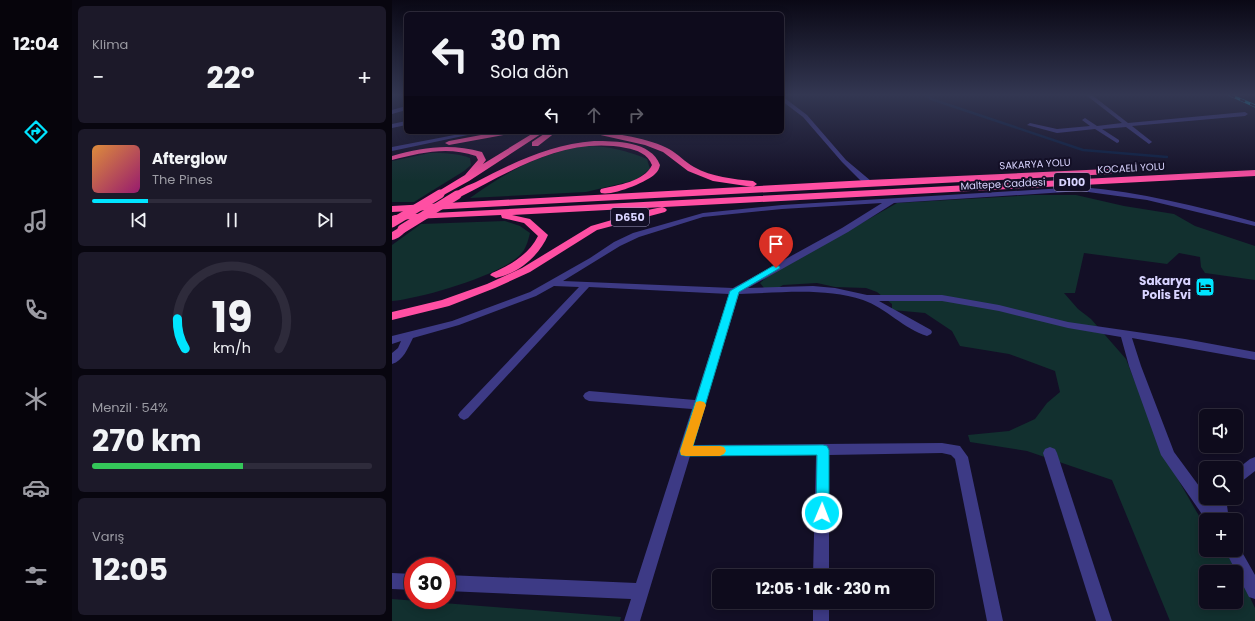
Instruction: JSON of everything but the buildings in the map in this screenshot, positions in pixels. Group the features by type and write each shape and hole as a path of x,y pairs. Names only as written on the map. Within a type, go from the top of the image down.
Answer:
{"highway":[{"path":"392,156 498,134"},
{"path":"392,223 466,179 537,134"},
{"path":"392,236 549,134"},
{"path":"605,134 647,143 666,150 691,169 716,179 754,184 816,186"},
{"path":"457,195 539,154 574,145 595,143 625,146 645,152 654,158 656,162 653,172 647,177 619,188 584,194 485,203"},
{"path":"392,156 428,150 450,148 468,149 479,154 482,160 466,179"},
{"path":"1132,170 1255,165"},
{"name":"SAKARYA YOLU","path":"816,186 868,182 1116,171"},
{"name":"KOCAELİ YOLU","path":"890,196 1255,173"},
{"name":"D100","path":"392,208 816,186"},
{"name":"D100","path":"392,218 890,196"},
{"name":"D650","path":"392,316 445,303 491,286 526,270 594,228 646,213 686,206 890,196"},
{"path":"392,308 443,295 476,284 507,270 537,247 543,235 527,221 503,216 436,216"}],"street":[{"path":"812,124 844,161 868,182"},
{"path":"1090,124 1117,141"},
{"path":"1030,125 1057,131 1140,124"},
{"path":"1129,125 1150,142"},
{"path":"392,149 469,134"},
{"name":"Maltepe Caddesi","path":"392,340 456,323 533,294 593,260 617,244 636,235 679,220 703,215 890,196 1080,189 1095,190 1178,205 1255,224"},
{"path":"632,621 735,291 845,230 890,196"},
{"path":"553,283 735,291 813,289 835,291 867,298 942,298 999,308 1068,325 1185,343 1255,356"},
{"path":"464,414 587,284"},
{"path":"867,298 927,332"},
{"path":"1126,335 1135,366 1168,455 1210,513"},
{"path":"392,360 402,350 408,336"},
{"path":"589,396 700,405"},
{"path":"686,451 942,448 955,450 962,457 995,621"},
{"path":"821,569 823,450"},
{"path":"1050,453 1104,621"},
{"path":"1243,472 1255,463"},
{"path":"1237,557 1255,591"},
{"path":"392,581 404,582"},
{"path":"456,583 642,591"},
{"path":"821,609 821,621"}],"green space":[{"path":"585,146 609,148 639,156 647,159 650,169 636,180 586,192 470,198 510,172 524,165 553,153"},
{"path":"430,153 465,156 470,158 471,165 464,171 414,202 392,202 392,161"},
{"path":"1033,195 1076,195 1124,206 1174,214 1195,226 1255,246 1255,280 1205,273 1201,267 1200,257 1179,253 1167,264 1084,253 1075,293 1064,293 1078,309 1091,319 1126,359 1176,476 1199,516 1199,557 1228,557 1234,565 1199,565 1199,609 1243,609 1243,583 1255,608 1255,621 1170,621 1112,480 1027,451 970,442 968,435 1009,431 1035,419 1047,403 1060,392 1055,371 1009,354 960,346 952,331 925,313 892,310 892,304 877,292 866,288 835,287 817,283 783,285 778,288 765,289 760,283 768,276 897,203"},
{"path":"505,221 520,226 530,233 524,250 510,263 495,271 459,285 422,296 392,301 392,245 421,224"},
{"path":"392,599 404,600 404,609 456,609 456,604 621,617 620,621 392,621"}],"waterway":[{"path":"1005,124 1083,150 1167,157"}],"slow traffic":[{"path":"700,405 686,451 720,451"}],"place":[{"name":"Sakarya Polis Evi","path":"1205,287"}],"route":[{"path":"776,268 735,291 686,451 823,450 822,513"}]}
